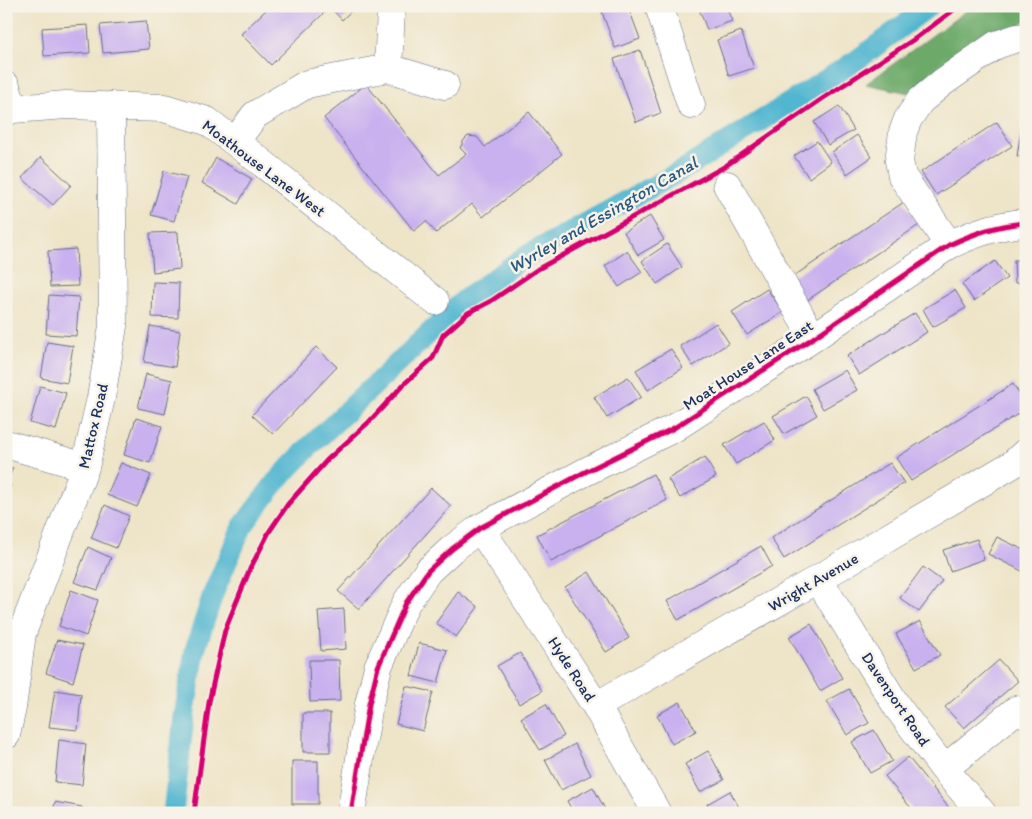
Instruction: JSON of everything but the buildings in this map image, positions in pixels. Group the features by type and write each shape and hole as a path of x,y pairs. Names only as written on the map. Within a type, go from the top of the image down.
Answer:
{"street":[{"path":"659,6 691,105"},
{"path":"388,68 391,11"},
{"path":"949,246 902,176 899,161 903,132 908,119 920,101 943,82 996,45 1017,38 1026,38"},
{"path":"235,142 254,115 307,84 388,68 444,85"},
{"name":"Moathouse Lane West","path":"8,103 164,108 206,121 435,301"},
{"name":"Mattox Road","path":"6,735 12,708 22,633 85,467 101,398 113,326 111,106"},
{"path":"727,185 813,338"},
{"name":"Moat House Lane East","path":"351,813 369,704 378,667 406,604 428,571 452,549 480,528 585,472 674,428 813,338 949,246 968,236 998,226 1026,223"},
{"path":"6,444 85,467"},
{"name":"Wright Avenue","path":"596,706 1021,464"},
{"name":"Hyde Road","path":"480,528 596,706 657,813"},
{"name":"Davenport Road","path":"818,580 898,708 944,769 982,813"},
{"path":"944,769 1016,710 1026,714"}],"green space":[{"path":"973,6 1026,6 1026,20 919,95 866,84"}],"waterway":[{"name":"Wyrley and Essington Canal","path":"173,813 184,717 195,650 213,594 242,527 275,483 308,448 464,300 524,257 683,170 857,60 929,6"}],"cycle path":[{"path":"194,813 209,702 225,630 250,569 269,532 288,504 328,459 369,422 404,384 433,358 443,335 468,313 491,301 538,269 724,167 822,99 916,38 959,6"},
{"path":"351,813 369,704 378,667 406,603 428,571 452,549 480,528 585,472 674,428 813,338 949,245 986,230 1026,223"}]}
